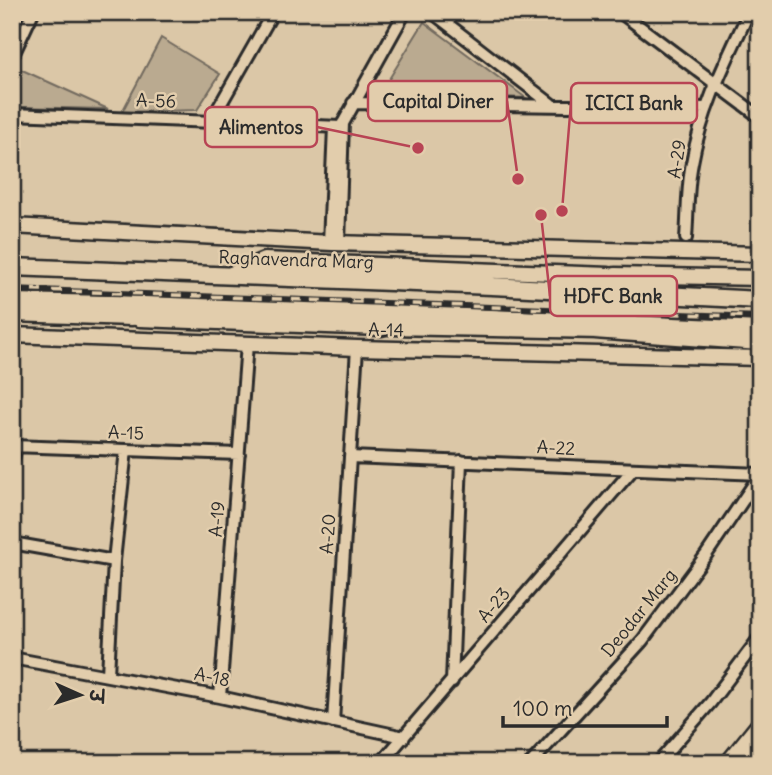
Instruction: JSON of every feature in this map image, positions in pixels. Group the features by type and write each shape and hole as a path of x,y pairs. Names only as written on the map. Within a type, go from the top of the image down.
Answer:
{"main road":[{"path":"226,278 264,261 471,270 492,286"},
{"name":"Raghavendra Marg","path":"12,267 226,278 492,286 760,300"},
{"path":"12,302 548,318 760,330"},
{"path":"100,305 140,318 381,327 430,314"},
{"path":"730,763 760,726"},
{"path":"751,763 760,752"}],"street":[{"path":"12,57 33,12"},
{"path":"211,121 273,12"},
{"path":"337,264 333,243 339,125 405,12"},
{"path":"432,12 551,104"},
{"path":"620,12 760,117"},
{"name":"A-29","path":"686,238 691,165 716,83 749,12"},
{"path":"353,103 707,108"},
{"name":"A-56","path":"12,114 339,125"},
{"path":"12,226 333,243 760,254"},
{"path":"471,270 760,278"},
{"path":"578,291 615,275"},
{"path":"12,314 140,318"},
{"path":"548,318 601,331"},
{"path":"381,327 601,331 760,343"},
{"name":"A-14","path":"12,335 357,348 760,358"},
{"path":"705,356 707,341"},
{"name":"A-19","path":"220,697 247,344"},
{"name":"A-20","path":"333,722 357,348"},
{"path":"12,462 14,446"},
{"name":"A-15","path":"14,446 239,454"},
{"path":"108,674 114,561 126,450"},
{"name":"A-22","path":"350,457 760,474"},
{"path":"452,682 461,461"},
{"name":"A-23","path":"381,763 633,469"},
{"name":"Deodar Marg","path":"531,763 642,641 706,555 760,474"},
{"path":"12,543 114,561"},
{"path":"659,763 711,702 760,636"},
{"name":"A-18","path":"12,658 108,674 404,737"}],"shaded area":[{"path":"424,22 526,98 381,92"},
{"path":"161,38 220,74 197,110 122,112"},
{"path":"20,69 108,109 12,107 12,84"}],"railway":[{"path":"12,289 760,317"}],"place":[{"name":"Alimentos","path":"418,148"},
{"name":"Capital Diner","path":"518,179"},
{"name":"ICICI Bank","path":"562,211"},
{"name":"HDFC Bank","path":"541,215"}]}
